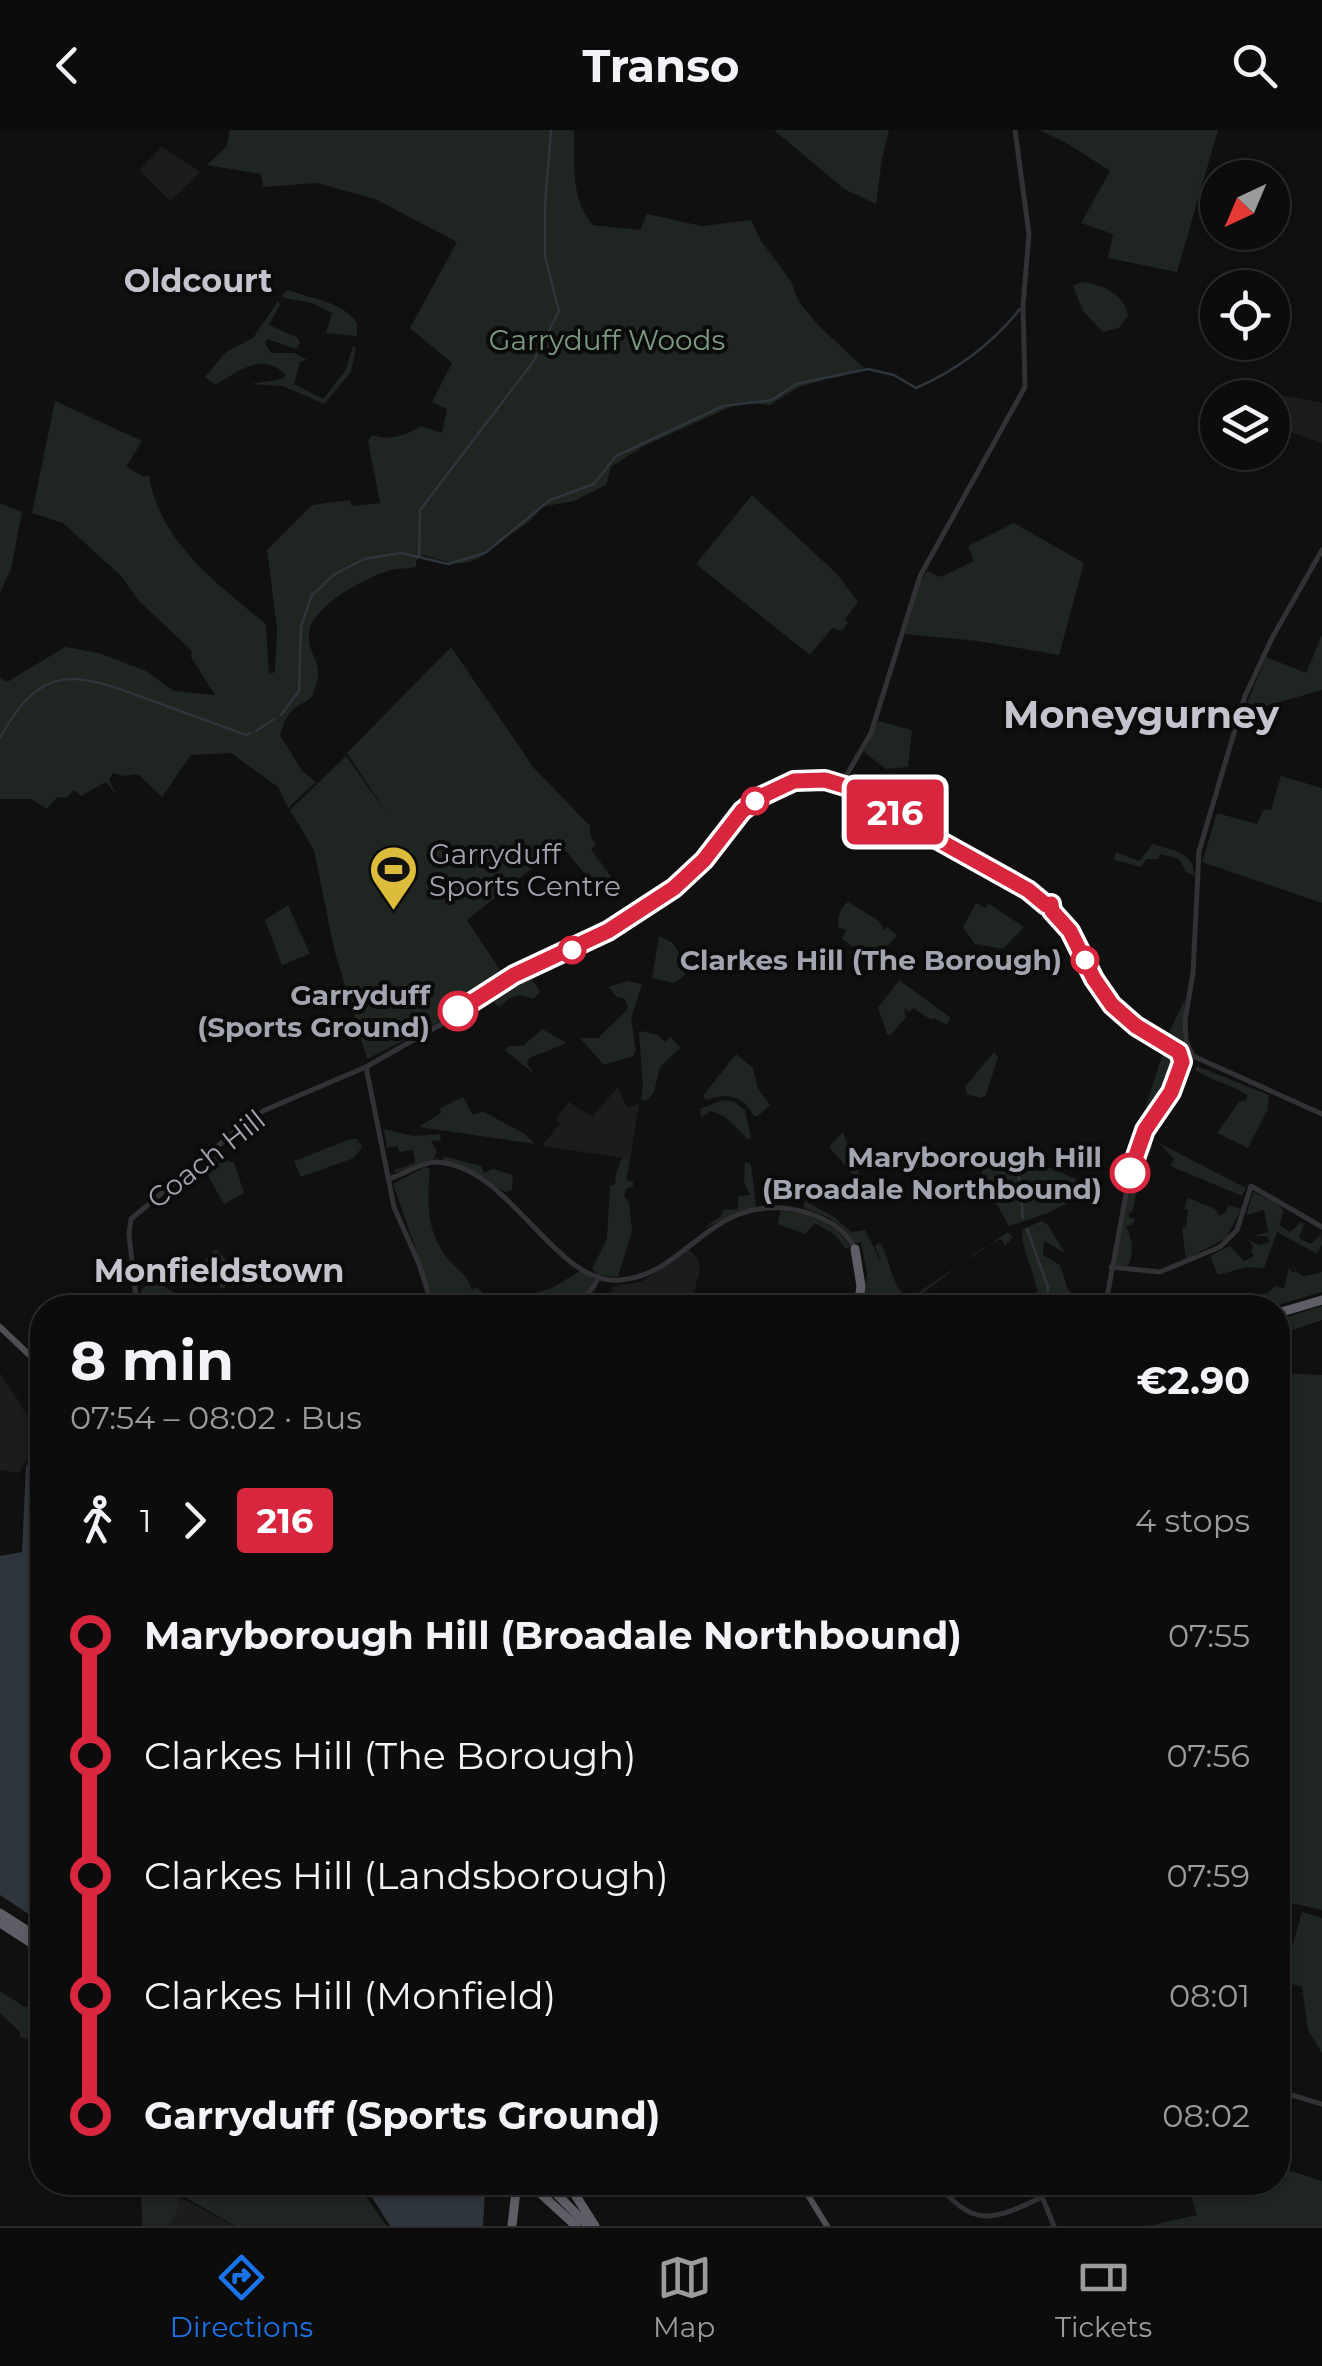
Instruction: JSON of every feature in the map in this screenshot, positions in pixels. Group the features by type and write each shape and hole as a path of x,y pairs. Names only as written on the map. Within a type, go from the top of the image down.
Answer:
{"highway":[{"path":"855,1249 860,1295"},
{"path":"1290,1309 1322,1300"},
{"path":"0,1913 30,1932"},
{"path":"0,1923 30,1942"},
{"path":"515,2226 520,2195"},
{"path":"541,2195 573,2226"},
{"path":"560,2195 592,2226"},
{"path":"575,2195 592,2226"}],"main road":[{"path":"0,1326 30,1355"},
{"path":"808,2195 828,2226"}],"street":[{"path":"842,782 871,733 920,576 1019,400 1026,380 1023,305 1029,234 1015,130"},
{"path":"1322,550 1272,638 1245,696 1200,851 1193,973 1186,1009 1188,1048 1193,1056 1322,1114"},
{"path":"429,1295 394,1207 366,1067 445,1022 504,981 594,938 674,888 704,860 742,811 760,797 794,781 842,782 1009,878 1046,905 1046,911 1052,911 1070,931 1112,1005 1136,1026 1179,1052 1182,1062 1171,1092 1142,1136 1124,1196 1107,1295"},
{"path":"1179,1052 1188,1048"},
{"path":"1182,1062 1189,1062 1193,1056"},
{"name":"Coach Hill","path":"136,1295 129,1234 134,1215 258,1114 366,1067"},
{"path":"388,1179 438,1162 471,1173 500,1192 574,1264 598,1278 616,1281 643,1275 726,1220 761,1210 795,1210 817,1216 838,1226 855,1249"},
{"path":"1111,1267 1160,1272 1226,1242 1236,1230 1251,1186 1322,1227"},
{"path":"589,1295 598,1278"},
{"path":"1290,2095 1322,2104"},
{"path":"943,2195 952,2210 979,2224 992,2222 1042,2197 1054,2226"}],"shaded area":[{"path":"162,147 200,172 170,201 139,170"},
{"path":"1290,396 1322,403 1322,443 1290,432"},
{"path":"618,1087 627,1108 639,1104 630,1159 542,1146 560,1123 556,1119 569,1102 592,1117"},
{"path":"688,1249 698,1258 700,1269 693,1295 610,1295 613,1286 641,1282"},
{"path":"0,1373 30,1419 30,1456 18,1473 0,1470"},
{"path":"30,1460 30,1915 0,1895 0,1556 22,1552 26,1467"},
{"path":"173,2195 176,2195 234,2226 168,2226"},
{"path":"371,2195 485,2195 483,2226 390,2226"}],"green space":[{"name":"Garryduff Woods","path":"230,130 574,130 577,192 593,225 640,230 647,214 702,226 751,220 761,241 791,281 799,302 864,368 799,387 770,405 741,402 642,447 611,467 606,485 574,501 541,507 528,523 479,558 462,563 422,555 416,567 385,572 338,596 311,625 309,644 318,666 313,694 289,714 280,735 302,771 316,782 288,808 278,787 231,753 191,755 162,797 138,774 113,773 109,780 116,794 106,782 81,796 74,790 66,798 57,797 47,809 31,799 0,799 0,678 7,682 65,647 99,653 146,671 174,691 215,695 191,657 192,651 139,601 122,577 63,523 32,513 55,401 142,441 126,467 144,477 149,475 164,520 177,540 210,577 266,624 269,674 275,672 277,629 267,550 312,505 350,500 352,506 380,503 368,441 372,435 397,436 421,426 442,433 447,409 432,402 452,363 410,328 457,242 375,199 317,183 263,187 261,174 207,165 227,146"},
{"path":"774,130 889,130 876,204 844,189"},
{"path":"1039,130 1218,130 1209,160 1200,160 1200,192 1177,272 1108,258 1113,234 1081,223 1110,171"},
{"path":"1082,282 1104,288 1122,301 1128,315 1119,328 1103,332 1083,311 1073,286"},
{"path":"288,290 343,310 357,323 357,336 326,333 332,313 312,303 281,296"},
{"path":"278,301 280,305 269,325 298,338 300,343 296,349 267,339 265,344 271,353 295,353 307,360 300,362 294,384 323,399 345,371 353,346 356,348 351,372 324,404 283,386 250,384 283,379 285,374 267,364 250,366 215,385 205,377 226,352 253,338"},
{"path":"752,495 837,574 858,602 845,619 848,623 842,631 832,628 810,655 696,564"},
{"path":"0,503 22,512 11,569 0,593"},
{"path":"1014,523 1084,563 1059,655 904,634 919,583 927,571 941,577 974,561 968,546"},
{"path":"1322,635 1322,690 1259,708 1249,718 1241,717 1266,657 1306,673"},
{"path":"451,647 534,768 590,826 596,845 591,849 614,881 601,893 561,845 467,920 504,976 431,1027 367,1059 334,949 314,850 290,810 346,756 389,816 347,753"},
{"path":"878,721 912,730 908,767 886,769 864,752"},
{"path":"1281,776 1322,788 1322,903 1202,862 1217,813 1257,824 1264,809 1271,810"},
{"path":"1153,844 1186,857 1195,876 1186,872 1179,859 1160,854 1158,859 1146,859 1141,867 1114,860 1116,852 1139,861"},
{"path":"848,902 879,921 884,930 887,927 897,935 874,962 842,939 846,930 839,928 838,917"},
{"path":"976,903 985,908 989,904 1024,927 1003,949 975,944 963,927"},
{"path":"288,905 310,954 282,965 265,920"},
{"path":"1064,915 1083,936 1115,995 1153,1027 1169,1033 1185,999 1183,1039 1179,1045 1147,1028 1117,1003"},
{"path":"659,936 673,943 687,965 685,975 674,983 652,978"},
{"path":"528,972 540,992 533,999 515,996 497,1006 491,997 493,991"},
{"path":"899,980 951,1018 949,1026 914,1008 909,1012 904,1008 906,1017 891,1035 887,1034 878,1008"},
{"path":"628,981 642,984 631,1018 636,1051 633,1056 604,1065 580,1038 598,1038 625,1012 628,1007 624,998 617,997 608,987"},
{"path":"542,1029 567,1043 529,1058 527,1064 535,1075 505,1050 508,1046 523,1046"},
{"path":"642,1031 658,1035 665,1042 671,1037 680,1048 660,1067 654,1092 646,1101 641,1100"},
{"path":"1159,1045 1169,1056 1171,1078 1136,1136 1163,1053"},
{"path":"994,1052 998,1057 986,1095 981,1098 967,1094 965,1087"},
{"path":"736,1054 753,1068 758,1089 770,1105 758,1116 734,1098 707,1100 703,1096"},
{"path":"1197,1066 1269,1095 1267,1111 1248,1148 1217,1133 1239,1102 1247,1100 1247,1095 1201,1074 1195,1070"},
{"path":"463,1097 473,1115 482,1111 525,1134 535,1144 419,1127 441,1113 440,1108"},
{"path":"723,1100 745,1110 751,1138 711,1111 701,1117 700,1109"},
{"path":"384,1129 413,1136 440,1134 441,1140 431,1141 437,1151 434,1159 395,1173 394,1170 415,1163 413,1150 399,1152 397,1146 387,1148"},
{"path":"843,1132 867,1194 866,1195 829,1147"},
{"path":"357,1139 362,1147 354,1158 301,1177 294,1161"},
{"path":"1147,1141 1153,1146 1139,1178 1133,1211 1129,1213 1129,1218 1135,1219 1126,1226 1131,1257 1127,1267 1114,1265 1131,1184"},
{"path":"1159,1143 1246,1188 1242,1196 1170,1166 1174,1159"},
{"path":"223,1150 229,1162 234,1162 244,1193 224,1204 203,1167"},
{"path":"1010,1151 1076,1179 1083,1195 1048,1213 1009,1226 981,1177 983,1170 975,1167 978,1164 1007,1169"},
{"path":"442,1156 481,1166 484,1173 493,1169 513,1175 512,1190 505,1192"},
{"path":"622,1158 630,1159 626,1180 633,1182 633,1186 626,1189 624,1196 629,1202 632,1231 618,1277 598,1275 592,1269 607,1239 610,1186 616,1183"},
{"path":"745,1162 751,1164 756,1207 703,1228 724,1210 738,1209 738,1196 750,1195 744,1182"},
{"path":"425,1167 430,1169 429,1205 435,1238 471,1289 478,1288 484,1295 432,1295 393,1184"},
{"path":"1253,1192 1277,1203 1284,1211 1279,1225 1290,1232 1301,1222 1304,1224 1299,1238 1311,1244 1321,1234 1322,1244 1317,1254 1277,1232 1264,1268 1247,1267 1218,1275 1210,1256 1230,1246 1244,1261 1254,1256 1248,1240 1259,1245 1270,1242 1267,1236 1255,1236 1268,1232 1264,1210 1246,1215"},
{"path":"1188,1198 1215,1209 1219,1216 1228,1205 1241,1209 1226,1238 1186,1259 1182,1228 1186,1227 1188,1210 1184,1209"},
{"path":"805,1201 851,1232 865,1230 882,1264 875,1246 880,1243 904,1295 864,1295 867,1272 861,1242 855,1244 833,1221 804,1208"},
{"path":"780,1211 820,1220 850,1246 846,1249 835,1235 815,1223 805,1234 778,1224"},
{"path":"1042,1221 1047,1224 1065,1253 1044,1241 1043,1255 1060,1265 1073,1295 1038,1295 1023,1229"},
{"path":"1008,1232 1013,1237 1005,1246 1001,1239 988,1245"},
{"path":"216,1249 233,1267 243,1260 251,1276 237,1278 222,1289 200,1265"},
{"path":"961,1264 920,1295 915,1295"},
{"path":"1291,1267 1297,1269 1304,1276 1322,1272 1322,1292 1290,1301 1290,1295 1261,1295 1275,1286 1284,1288 1289,1268 1293,1273 1296,1270"},
{"path":"580,1271 594,1279 584,1295 528,1295 552,1288"},
{"path":"153,1279 176,1295 141,1295 141,1290"},
{"path":"1322,1306 1322,1320 1290,1331 1290,1316"},
{"path":"1290,1374 1322,1375 1322,1910 1290,1903"},
{"path":"1302,1912 1322,1918 1322,2053 1308,2030 1302,1987 1290,1984 1290,1954"},
{"path":"0,1991 25,2007 30,2005 30,2035 26,2039 0,2013"},
{"path":"1290,2171 1322,2181 1322,2226 1148,2226 1197,2215 1191,2195 1290,2195"},
{"path":"141,2195 174,2195 179,2206 170,2226 142,2226"},
{"path":"181,2195 364,2195 387,2226 235,2226"}],"waterway":[{"path":"419,557 420,510 533,362 559,311 545,256 551,130"},
{"path":"281,715 299,691 301,626 312,595 335,574 364,559 402,553 448,564 485,553 550,500 594,484 616,456 723,406 772,400 796,384 868,369 894,375 916,388 972,355 1020,309"},
{"path":"0,738 31,695 63,680 102,684 246,735 250,733"},
{"path":"256,731 274,719"},
{"path":"1018,1167 1023,1218"},
{"path":"1027,1229 1048,1295"}],"bus line":[{"name":"216","path":"458,1011 514,975 608,931 678,885 704,860 734,819 760,797 794,781 842,782 1009,878 1046,905 1051,904 1112,1005 1136,1026 1179,1052 1182,1062 1174,1086 1145,1130 1130,1173"}],"place":[{"name":"Garryduff Sports Centre","path":"394,912"},
{"name":"Clarkes Hill (The Borough)","path":"1085,960"},
{"name":"Garryduff (Sports Ground)","path":"458,1011"},
{"name":"Maryborough Hill (Broadale Northbound)","path":"1130,1173"}],"district":[{"name":"Oldcourt","path":"198,281"},
{"name":"Moneygurney","path":"1141,715"},
{"name":"Monfieldstown","path":"219,1271"}]}
